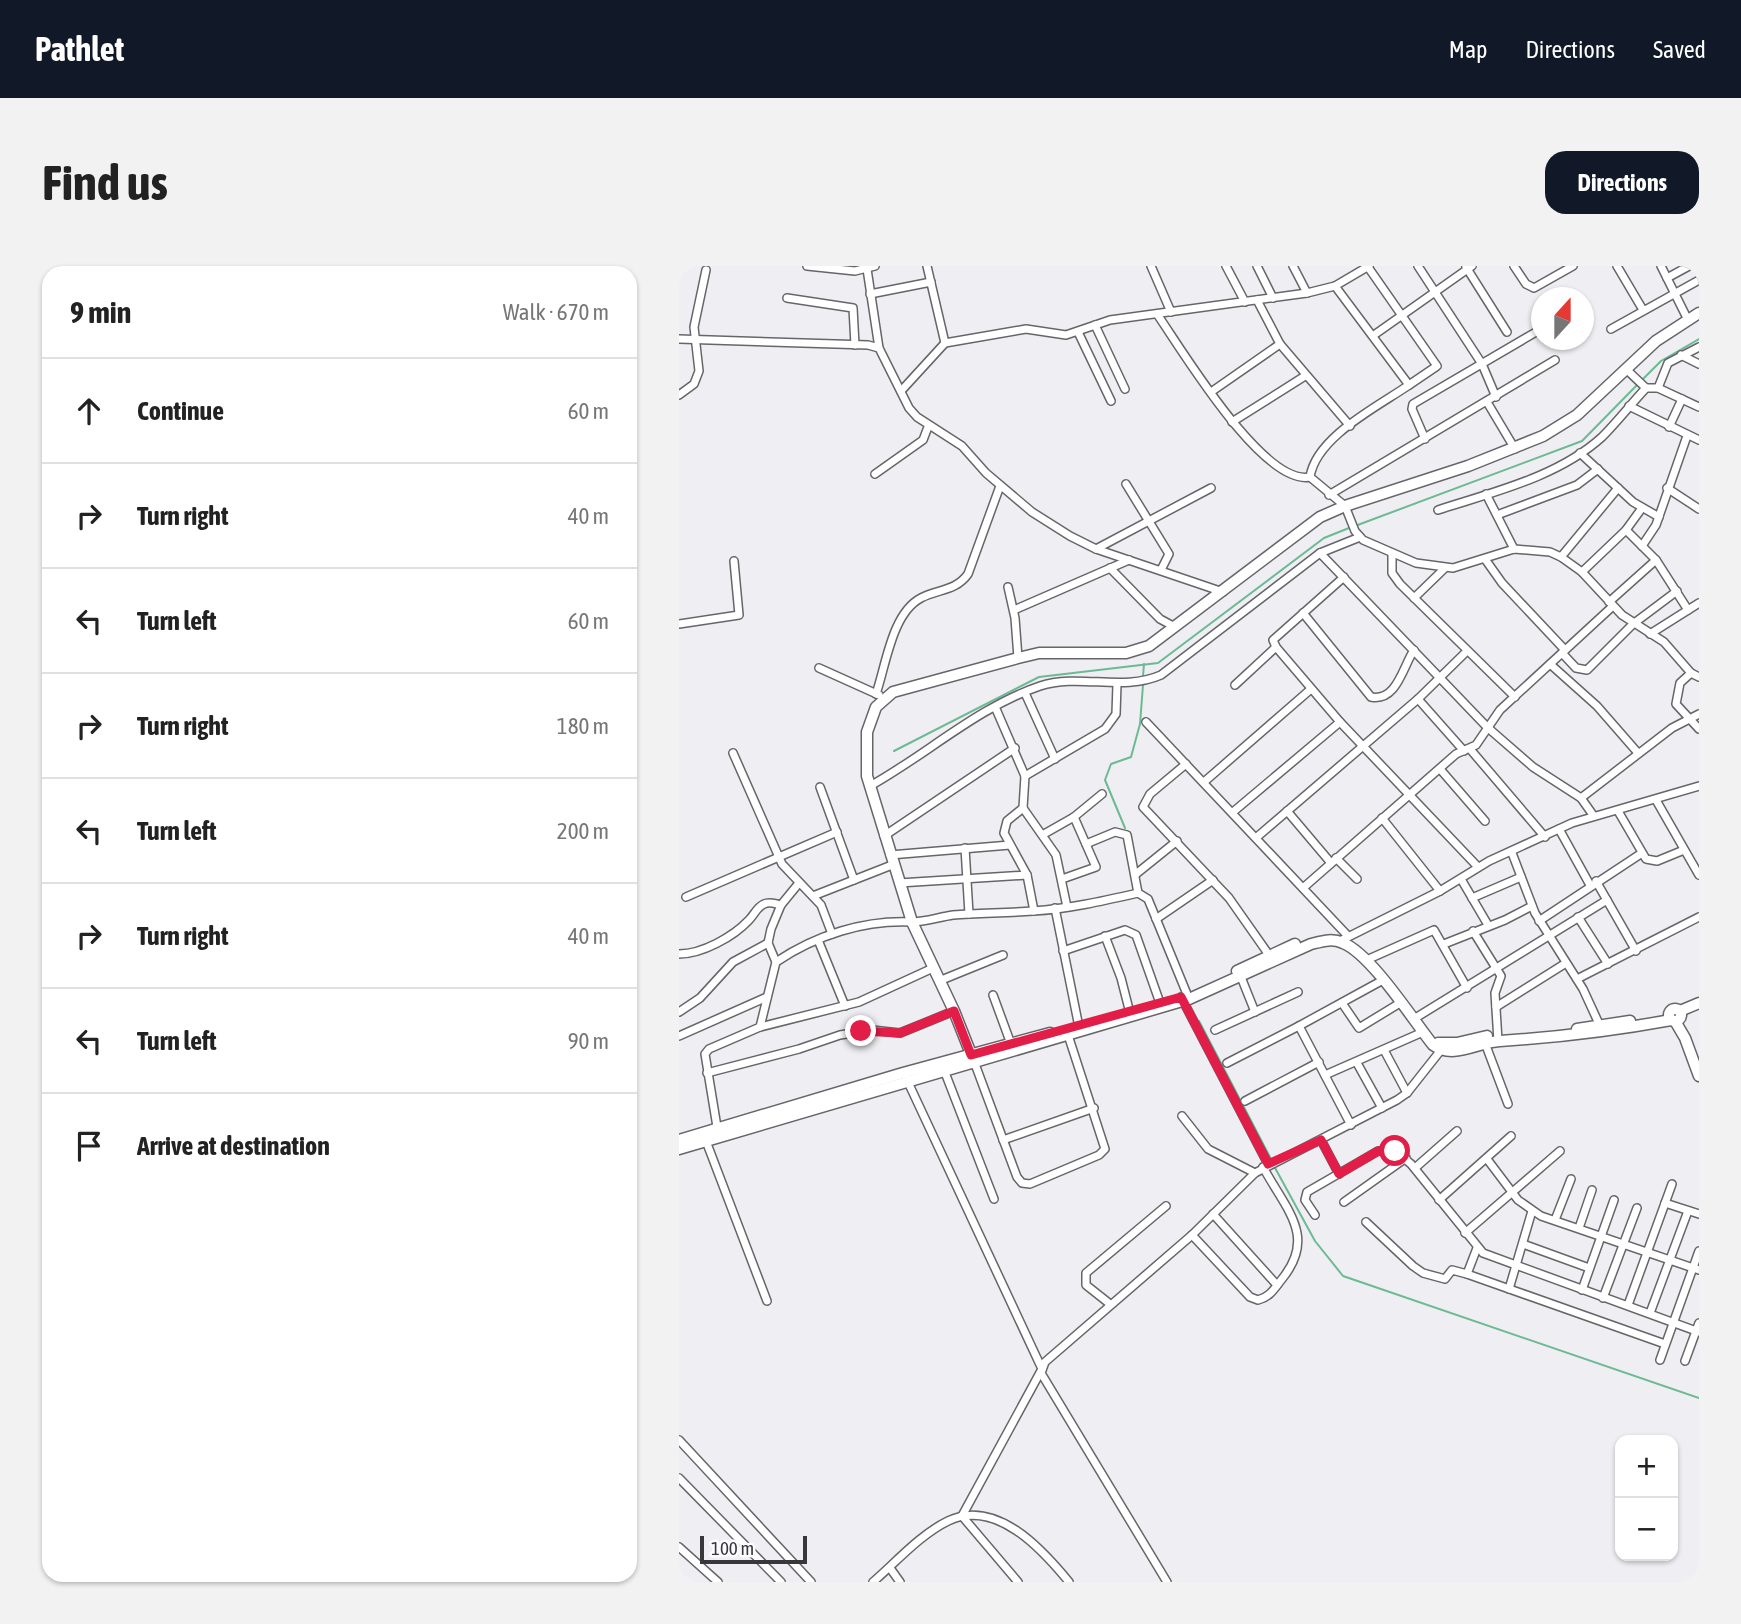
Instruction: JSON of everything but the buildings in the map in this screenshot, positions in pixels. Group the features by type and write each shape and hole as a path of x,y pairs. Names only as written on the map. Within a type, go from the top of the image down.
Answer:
{"street":[{"path":"807,266 855,271 871,267 870,294 879,348 909,408 928,427 962,446 1000,486 1051,524 1096,549 1223,592"},
{"path":"927,266 945,343"},
{"path":"1151,266 1171,312"},
{"path":"1226,266 1245,302"},
{"path":"1258,266 1273,298"},
{"path":"1293,266 1307,293"},
{"path":"901,391 945,343 1026,328 1066,335 1110,320 1307,293 1335,286 1368,266 1437,366 1327,441 1312,461 1310,477"},
{"path":"1418,266 1482,365 1496,397"},
{"path":"1514,266 1526,285 1534,288 1568,267"},
{"path":"1617,266 1643,310"},
{"path":"1661,266 1688,320"},
{"path":"1667,278 1689,266"},
{"path":"1374,335 1468,267 1507,332"},
{"path":"679,395 694,384 699,371 694,340 706,270"},
{"path":"1611,329 1699,280"},
{"path":"870,294 931,282"},
{"path":"1335,286 1409,385"},
{"path":"787,298 853,308 855,345"},
{"path":"1257,300 1280,344 1350,426"},
{"path":"819,668 880,696 1039,653 1126,653 1149,646 1320,517 1515,449 1577,415 1628,371 1656,341 1699,313"},
{"path":"1157,314 1233,422 1277,466 1300,478 1310,477"},
{"path":"1095,326 1125,389"},
{"path":"1078,332 1111,401"},
{"path":"1425,439 1412,408 1413,404 1531,335"},
{"path":"679,339 879,348"},
{"path":"1211,392 1280,344"},
{"path":"1658,388 1664,367 1699,347"},
{"path":"1681,355 1699,364"},
{"path":"1328,495 1555,360"},
{"path":"1628,371 1645,387 1658,388 1699,407"},
{"path":"1233,422 1305,376"},
{"path":"1438,510 1540,475 1580,453 1601,437 1645,387"},
{"path":"1669,427 1682,399"},
{"path":"1487,402 1515,449"},
{"path":"1629,406 1699,440"},
{"path":"874,474 923,439 928,427"},
{"path":"1641,546 1659,517 1687,436"},
{"path":"1580,453 1642,508 1659,517"},
{"path":"1497,515 1577,485 1598,469"},
{"path":"1310,477 1345,508 1358,534 1392,555 1445,568 1514,549 1550,552 1561,557 1582,572 1633,624 1674,651 1691,673 1699,677"},
{"path":"1126,484 1169,554 1161,570"},
{"path":"1000,486 968,574 962,582 913,603 904,615 867,732 868,781 912,922 954,1011 1017,1177 1022,1183 1030,1184 1099,1155 1105,1149 1094,1108 1068,1035"},
{"path":"1096,549 1211,488"},
{"path":"1561,557 1618,488"},
{"path":"1667,488 1699,509"},
{"path":"1486,494 1514,549"},
{"path":"1582,572 1626,530 1642,508"},
{"path":"1626,530 1655,560 1688,610"},
{"path":"868,781 1025,693 1063,682 1117,684 1148,681 1181,661 1320,553 1358,534"},
{"path":"1320,553 1487,727 1542,774 1581,798 1593,815"},
{"path":"1392,555 1392,573 1515,697"},
{"path":"1485,559 1502,583 1576,668 1587,670 1633,624 1677,591"},
{"path":"1014,610 1129,560"},
{"path":"1303,888 1409,793 1481,740 1487,727 1515,697 1655,560"},
{"path":"679,624 739,615 734,561"},
{"path":"1110,568 1160,619 1175,627"},
{"path":"1414,598 1445,568"},
{"path":"1344,577 1273,640 1276,647 1341,722 1478,867"},
{"path":"1008,587 1014,610 1018,657"},
{"path":"1650,634 1699,603"},
{"path":"1303,613 1371,697 1385,696 1398,683 1414,650"},
{"path":"1235,685 1276,647"},
{"path":"1257,837 1364,747 1467,651"},
{"path":"1550,664 1597,706 1638,753"},
{"path":"1691,673 1680,683 1675,697 1679,710 1699,729"},
{"path":"1025,776 1105,729 1112,721 1118,700 1117,684"},
{"path":"1204,782 1311,689"},
{"path":"1025,693 1055,759"},
{"path":"1418,699 1545,837"},
{"path":"996,709 1025,776 1023,808 1044,834 1056,855 1067,907"},
{"path":"1581,798 1672,728 1699,714"},
{"path":"1146,722 1303,888 1383,980 1433,1045 1441,1050 1464,1050 1498,1037 1596,1034 1674,1017 1699,1003"},
{"path":"1233,812 1341,722"},
{"path":"884,836 1015,748"},
{"path":"733,753 763,816 778,856 827,916 832,934"},
{"path":"1186,764 1150,794 1143,807 1213,880 1269,955"},
{"path":"1440,769 1485,821"},
{"path":"932,1070 944,1070 1011,1044 1079,1029 1185,998 1241,977 1311,943 1344,937 1440,891 1478,867 1593,815 1618,811 1699,786"},
{"path":"820,788 854,880"},
{"path":"1044,834 1074,817 1102,794"},
{"path":"1656,800 1699,875"},
{"path":"1023,808 1004,826 1010,845 1027,875 1034,911"},
{"path":"1287,811 1334,860 1357,879"},
{"path":"1618,811 1646,859 1657,861 1684,850"},
{"path":"1062,879 1096,867 1074,817"},
{"path":"1382,818 1440,891"},
{"path":"1559,830 1607,900 1636,951"},
{"path":"1086,844 1122,831 1127,835 1138,893"},
{"path":"686,897 837,832"},
{"path":"1136,874 1177,841"},
{"path":"813,896 854,880 891,860 965,848 1010,845"},
{"path":"965,848 969,914"},
{"path":"1513,853 1539,921 1577,979 1600,1026"},
{"path":"1539,921 1641,853"},
{"path":"898,883 1027,875"},
{"path":"1472,898 1521,877"},
{"path":"1461,879 1488,925"},
{"path":"1156,919 1213,880"},
{"path":"760,1027 776,962 768,943 781,905 799,883"},
{"path":"776,962 796,949 832,934 877,921 912,922 969,914 1034,911 1138,893 1148,899 1185,998 1293,1221 1299,1240 1298,1256 1277,1285 1263,1298 1250,1297 1192,1235"},
{"path":"1417,1017 1607,900"},
{"path":"679,954 695,952 727,937 749,921 763,904 769,902 781,905"},
{"path":"1444,944 1505,920 1532,905"},
{"path":"1055,908 1079,1029"},
{"path":"1578,917 1608,964"},
{"path":"1577,979 1699,917"},
{"path":"1371,958 1431,929 1438,933 1467,988"},
{"path":"1063,951 1125,930 1136,935 1160,1003"},
{"path":"1473,931 1497,970 1500,981 1495,989 1498,1037"},
{"path":"1130,1014 1160,1003 1185,998 1269,955 1330,933 1344,937 1371,958 1438,1043 1674,1017"},
{"path":"1105,936 1126,992 1130,1014"},
{"path":"818,940 845,1006"},
{"path":"679,1012 700,998 733,962 768,943"},
{"path":"939,981 1003,955"},
{"path":"1496,1007 1566,963"},
{"path":"718,1133 704,1058 709,1049 760,1027 845,1006 933,968"},
{"path":"1241,977 1255,1012"},
{"path":"1227,1063 1383,980"},
{"path":"1215,1030 1298,992"},
{"path":"993,995 1011,1044"},
{"path":"679,1036 767,997"},
{"path":"1342,1003 1359,1028 1401,1003"},
{"path":"707,1073 799,1049 840,1035 872,1030 900,1033 954,1011"},
{"path":"1674,1017 1695,1050 1699,1076"},
{"path":"1299,1026 1351,1125"},
{"path":"679,1140 718,1133 905,1076 1068,1035 1079,1029"},
{"path":"1325,1075 1423,1032"},
{"path":"1485,1043 1508,1104"},
{"path":"1384,1050 1408,1093"},
{"path":"962,1516 1045,1362 1069,1338 1192,1235 1255,1173 1408,1093 1441,1050"},
{"path":"1245,1101 1319,1062"},
{"path":"1357,1063 1382,1108"},
{"path":"944,1070 994,1199"},
{"path":"905,1076 1042,1370 1041,1373 1167,1582"},
{"path":"1003,1140 1094,1108"},
{"path":"1182,1116 1208,1149 1255,1173"},
{"path":"1415,1168 1457,1131"},
{"path":"679,1149 706,1141 718,1133"},
{"path":"1439,1200 1511,1136"},
{"path":"1321,1140 1339,1174"},
{"path":"706,1141 767,1301"},
{"path":"1315,1215 1305,1195 1378,1151 1395,1151 1415,1168 1477,1248 1517,1267 1698,1329 1685,1362"},
{"path":"1465,1233 1560,1151"},
{"path":"1344,1202 1406,1158"},
{"path":"1487,1159 1532,1211 1696,1269"},
{"path":"1555,1220 1571,1179"},
{"path":"1628,1305 1672,1184"},
{"path":"1579,1228 1592,1190"},
{"path":"1582,1290 1614,1200"},
{"path":"1665,1203 1699,1214"},
{"path":"1110,1304 1086,1284 1086,1273 1166,1206"},
{"path":"1603,1298 1636,1208"},
{"path":"1509,1289 1532,1211"},
{"path":"1650,1313 1688,1211"},
{"path":"1213,1214 1277,1285"},
{"path":"1366,1222 1423,1273 1445,1279 1453,1270 1467,1274 1665,1344"},
{"path":"1523,1244 1590,1268"},
{"path":"1467,1274 1477,1248"},
{"path":"1660,1360 1696,1269 1699,1251"},
{"path":"679,1440 811,1582"},
{"path":"679,1478 781,1582"},
{"path":"962,1516 1018,1582"},
{"path":"873,1582 940,1526 962,1516 995,1519 1017,1530 1038,1547 1069,1582"},
{"path":"679,1547 718,1582"},
{"path":"890,1568 900,1582"}],"waterway":[{"path":"1642,380 1661,361 1699,339"},
{"path":"1355,526 1582,441 1638,384"},
{"path":"894,751 1039,677 1158,663 1324,538 1349,528"},
{"path":"1143,676 1144,664"},
{"path":"1125,828 1105,780 1111,764 1131,757 1140,724 1143,685"},
{"path":"1199,1021 1272,1161"},
{"path":"1274,1166 1315,1241 1343,1276 1699,1398"}],"route":[{"path":"861,1031 900,1033 954,1011 971,1055 1181,997 1268,1164 1321,1140 1339,1174 1378,1151 1395,1151"}]}
